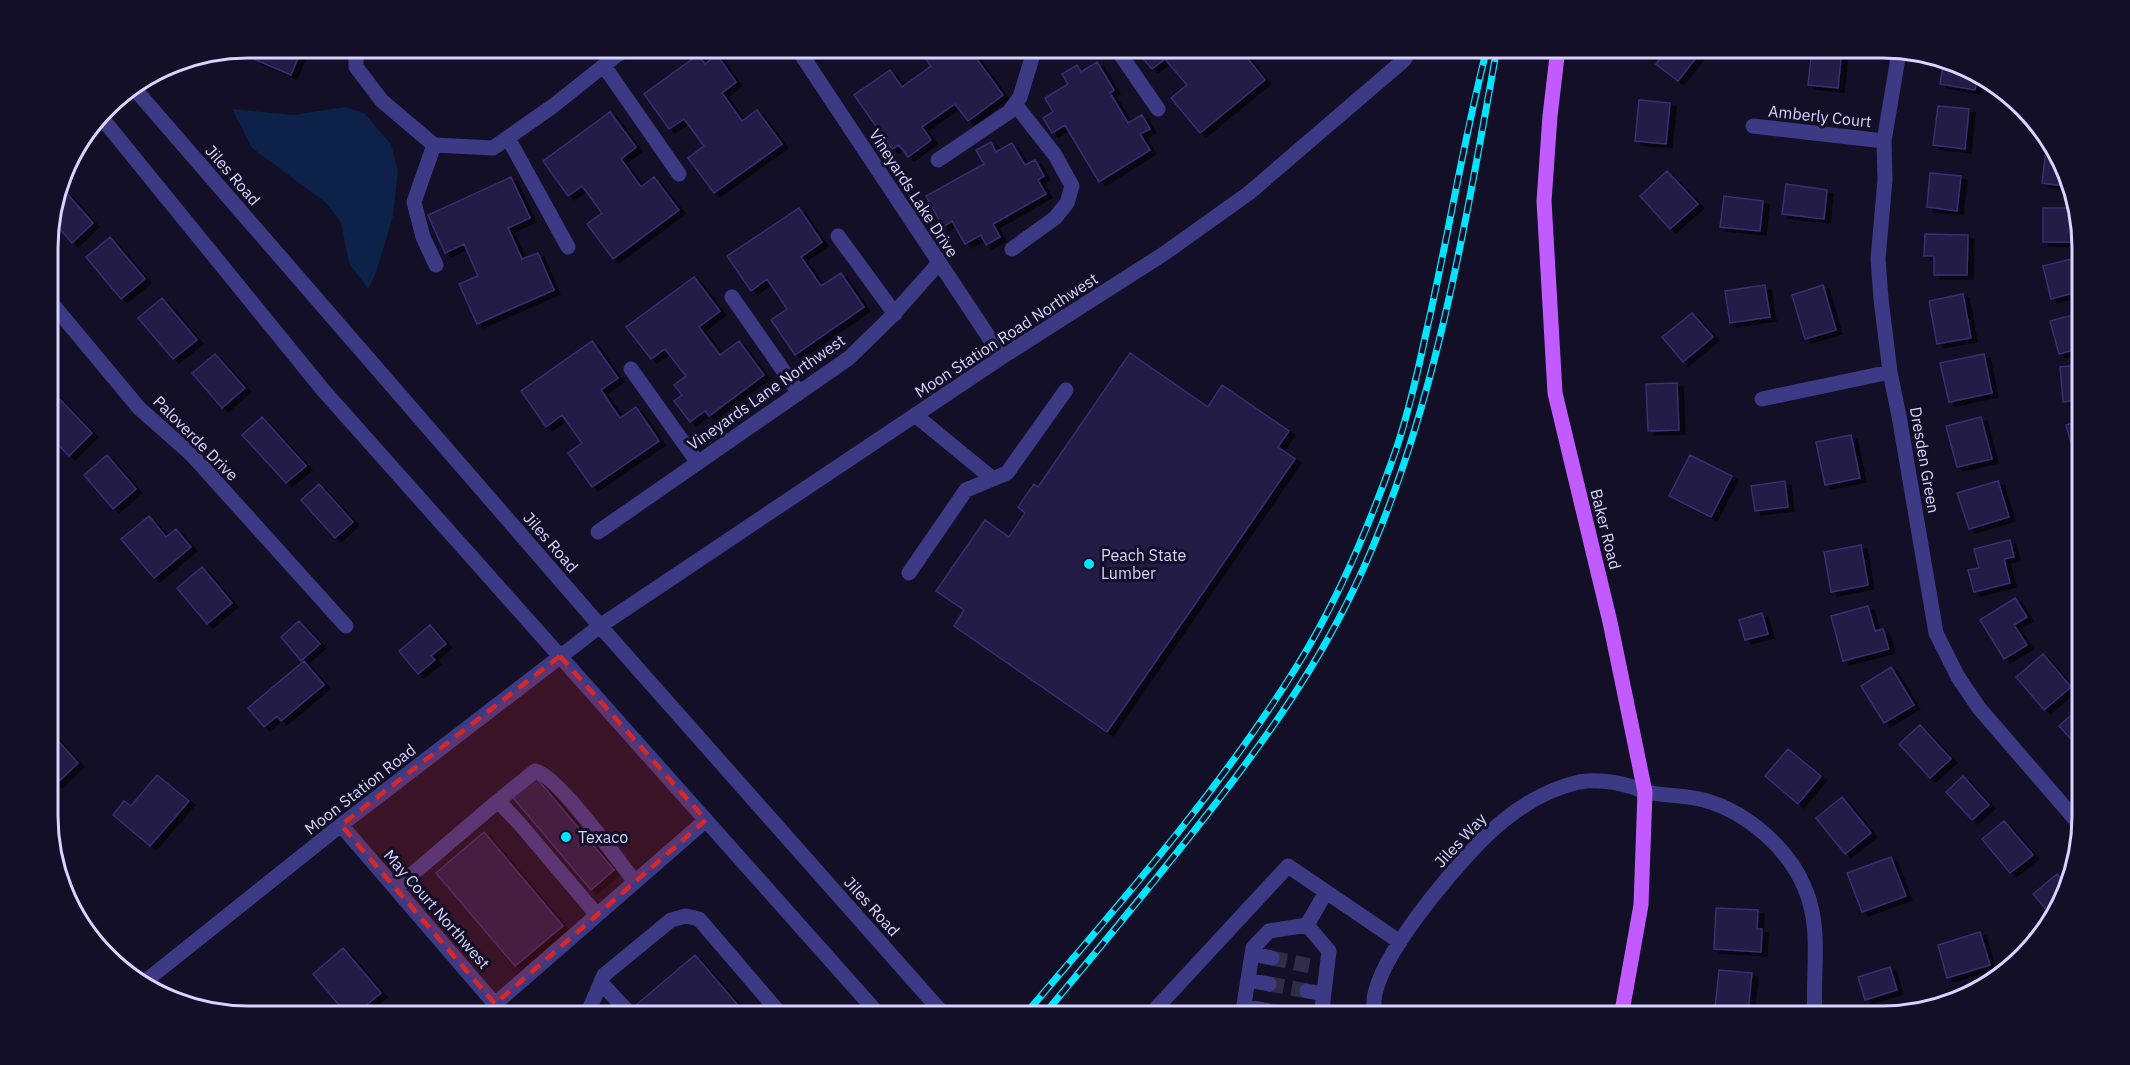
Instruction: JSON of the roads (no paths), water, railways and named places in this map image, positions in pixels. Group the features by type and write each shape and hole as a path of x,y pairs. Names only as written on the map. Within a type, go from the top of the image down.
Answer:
{"main road":[{"name":"Baker Road","path":"1557,58 1544,201 1555,393 1610,622 1645,792 1641,905 1623,1006"}],"street":[{"path":"356,58 356,67 382,101 434,145 494,148 616,58"},
{"name":"Vineyards Lake Drive","path":"804,58 1002,357"},
{"path":"938,159 1009,112 1020,97 1032,58"},
{"path":"1123,58 1158,109"},
{"name":"Moon Station Road Northwest","path":"600,626 1002,357 1162,255 1249,193 1405,58"},
{"name":"Dresden Green","path":"1898,59 1884,141 1885,180 1878,259 1890,372 1936,633 1954,670 1979,708 2072,816"},
{"path":"604,66 679,174"},
{"name":"Jiles Road","path":"139,94 600,626 936,1006"},
{"path":"1012,249 1055,218 1067,203 1072,186 1055,155 1015,104"},
{"path":"106,123 323,390 871,1006"},
{"name":"Amberly Court","path":"1753,126 1884,141"},
{"path":"508,138 568,247"},
{"path":"434,145 414,202 416,218 436,265"},
{"path":"838,236 895,314"},
{"name":"Vineyards Lane Northwest","path":"598,532 849,358 895,314 939,263"},
{"path":"732,297 799,393"},
{"name":"Paloverde Drive","path":"59,312 139,408 192,455 345,626"},
{"path":"631,369 698,463"},
{"path":"1762,399 1890,372"},
{"path":"909,573 966,490 1007,473 1066,390"},
{"path":"915,415 993,479"},
{"name":"Moon Station Road","path":"149,978 341,825 600,626"},
{"path":"396,888 535,771 540,772 557,785 635,882"},
{"name":"Jiles Way","path":"1374,1006 1376,990 1400,942 1463,861 1501,822 1526,804 1580,782 1602,781 1645,792"},
{"path":"1645,792 1677,794 1724,807 1762,832 1777,846 1794,869 1806,891 1814,921 1815,1006"},
{"path":"498,801 597,915"},
{"path":"495,1004 706,820"},
{"name":"May Court Northwest","path":"341,825 495,1004"},
{"path":"1158,1006 1288,866 1400,942"},
{"path":"1307,925 1326,892"},
{"path":"591,1006 604,975 671,920 686,916 699,919 774,1006"},
{"path":"1244,1006 1253,948 1269,931 1307,925"},
{"path":"1307,925 1329,951 1322,1006"},
{"path":"1252,954 1272,958"},
{"path":"1311,966 1327,969"},
{"path":"1248,980 1269,984"},
{"path":"601,983 623,1006"},
{"path":"1306,991 1323,994"}],"water":[{"path":"345,107 364,113 391,144 398,171 393,216 376,273 368,289 349,263 341,222 326,203 252,148 232,109 293,115"}],"tunnel":[{"path":"1272,958 1311,966"},
{"path":"1269,984 1307,991"}],"railway":[{"path":"1032,1006 1167,846 1235,758 1312,642 1350,566 1392,461 1407,414 1485,58"},
{"path":"1051,1006 1165,868 1248,760 1308,672 1359,578 1408,451 1428,385 1473,182 1495,58"}],"place":[{"name":"Peach State Lumber","path":"1089,564"},
{"name":"Texaco","path":"566,837"}]}
